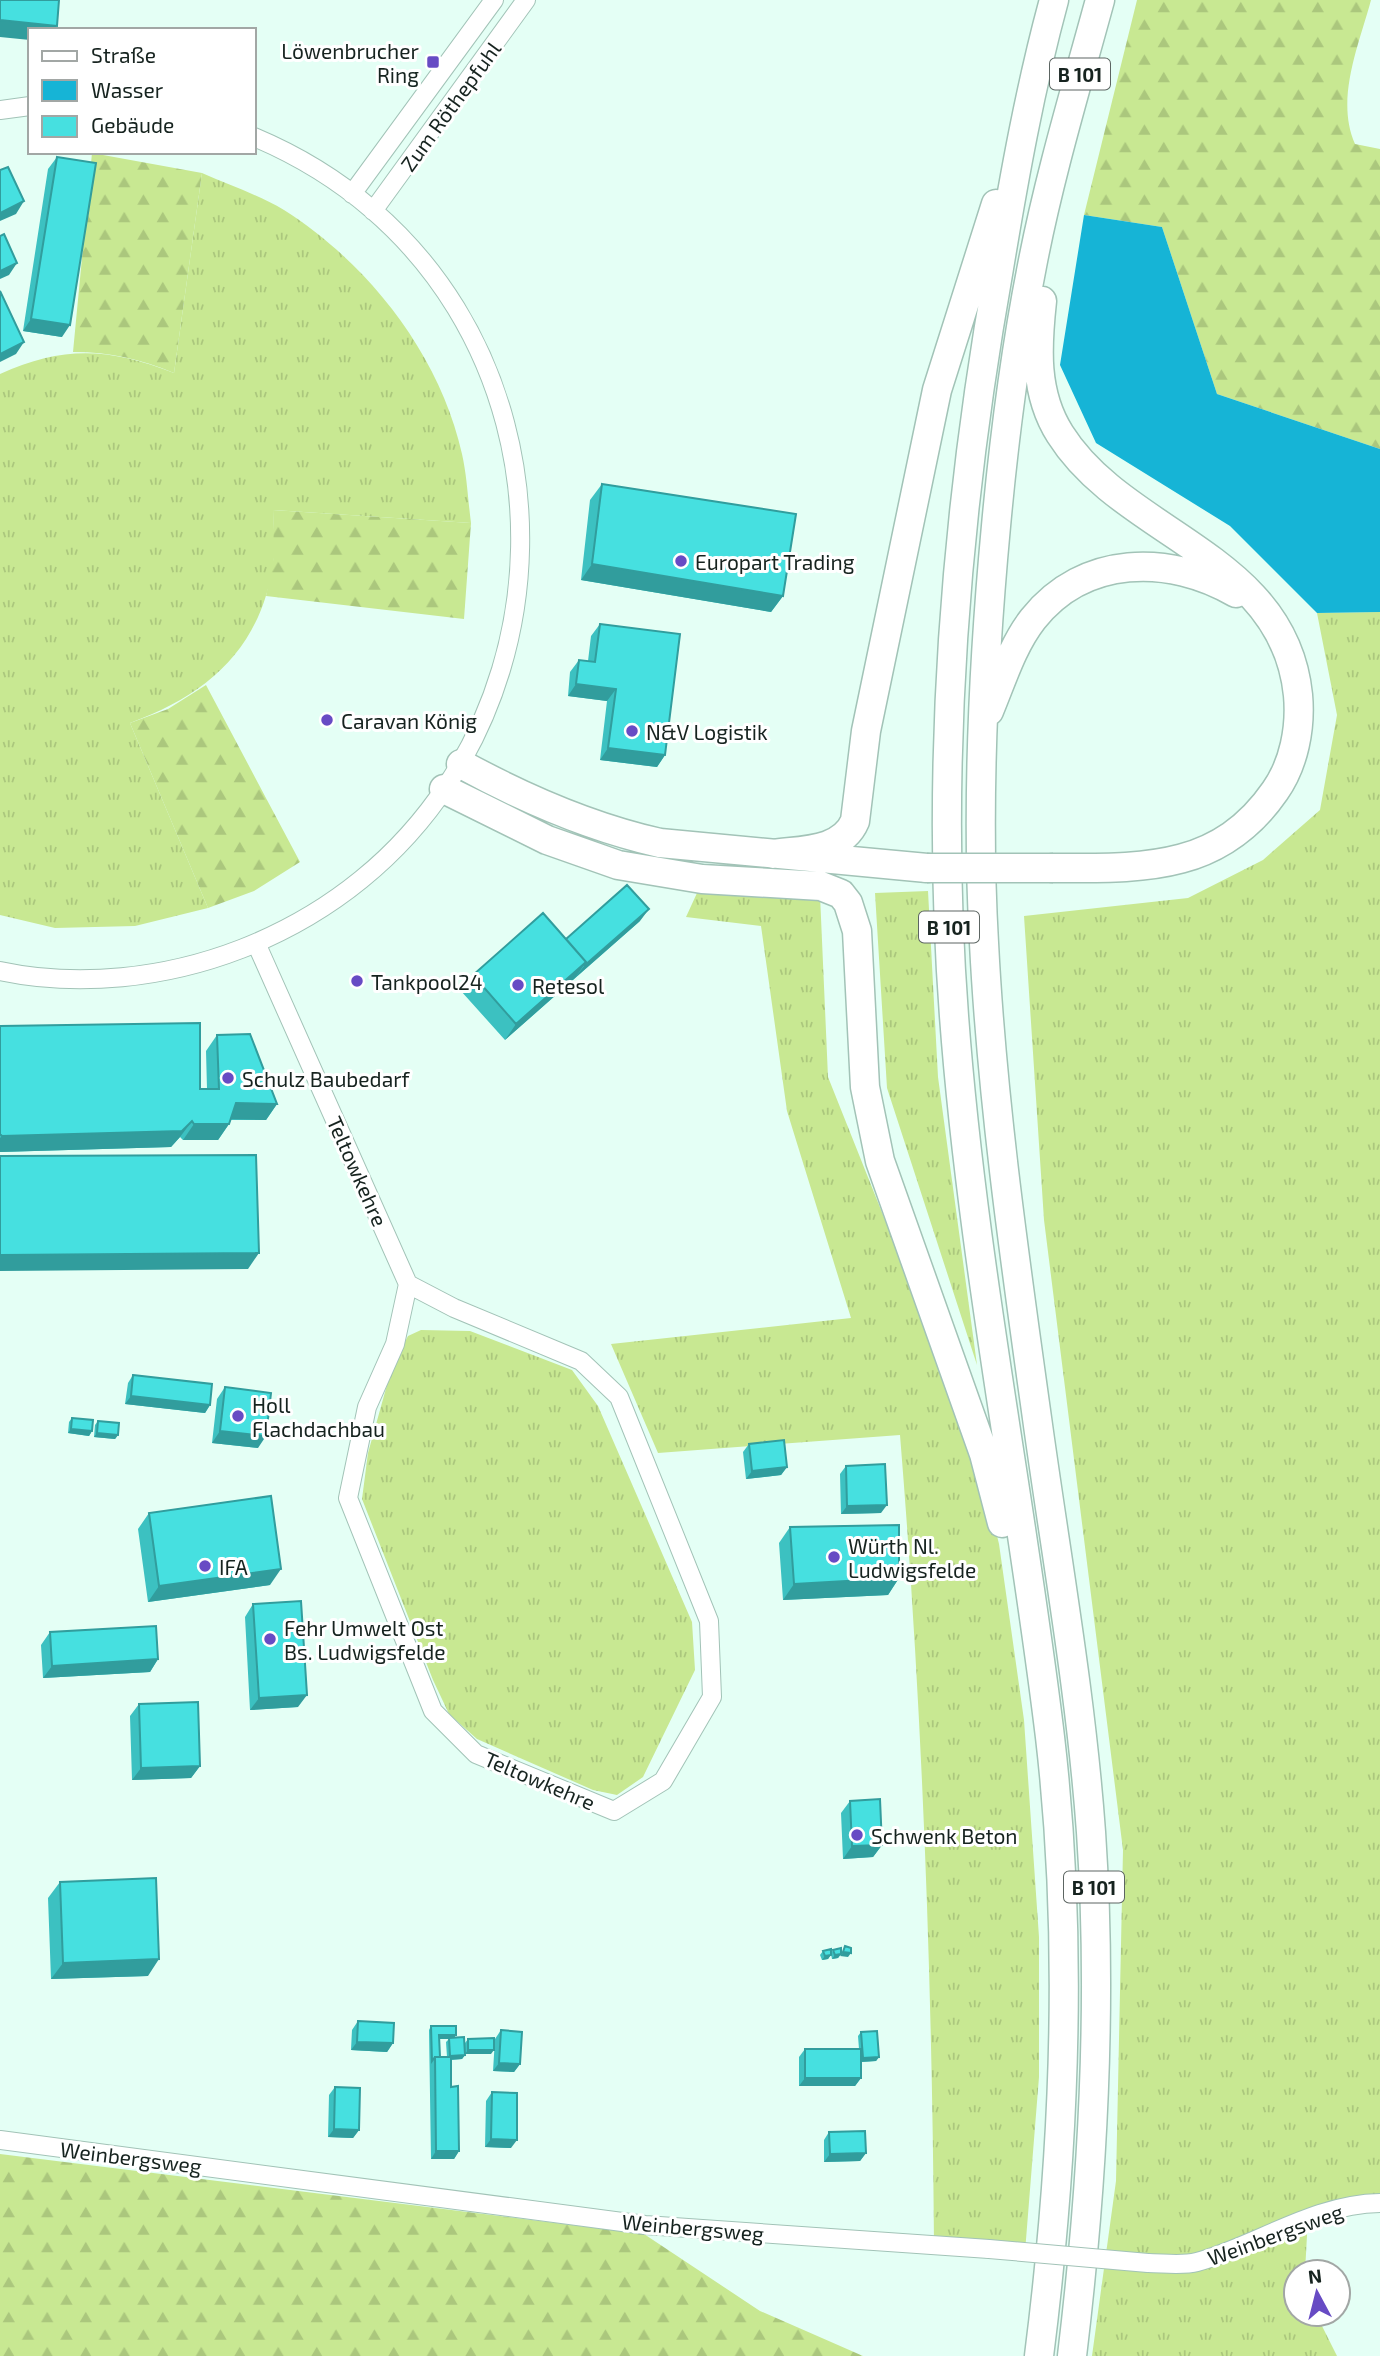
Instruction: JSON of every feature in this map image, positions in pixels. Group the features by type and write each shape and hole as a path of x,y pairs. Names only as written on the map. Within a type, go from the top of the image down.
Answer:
{"highway":[{"name":"B 101","path":"1039,2356 1057,2191 1064,2034 1061,1874 1050,1737 977,1248 954,1014 947,842 950,679 966,478 981,371 1026,115 1054,0"},
{"name":"B 101","path":"1072,2356 1088,2209 1095,2102 1097,1990 1093,1871 1074,1662 1037,1420 993,1063 983,939 981,731 984,652 1016,350 1036,244 1100,0"},
{"path":"773,868 834,843 850,831 855,821 866,731 937,390 959,313 1026,115"},
{"path":"444,789 547,840 618,865 702,879 773,868 1128,868 1173,863 1214,847 1236,834 1268,801 1279,785 1295,747 1299,705 1292,664 1285,646 1261,610 1211,557 1126,503 1100,483 1078,459 1059,432 1044,400 1038,352 1039,329 1061,149"},
{"path":"981,731 1010,659 1032,620 1066,588 1091,575 1117,567 1173,567 1222,585 1261,610"},
{"path":"461,764 552,810 619,834 773,868 832,889 848,903 853,914 858,951 861,1051 871,1124 893,1200 984,1454 1050,1737"}],"street":[{"name":"Zum Röthepfuhl","path":"352,194 494,0"},
{"name":"Zum Röthepfuhl","path":"373,211 526,0"},
{"path":"0,110 28,106"},
{"path":"0,971 63,978 136,976 195,964 256,943 320,909 365,876 404,840 461,764 494,696 512,634 522,552 518,477 501,405 465,324 432,275 373,211 352,194 304,161 256,138"},
{"name":"Teltowkehre","path":"256,943 408,1284 395,1344 366,1406 348,1498 433,1710 476,1754 614,1811 663,1781 712,1697 709,1621 619,1397 581,1362 454,1308 408,1284"},
{"name":"Weinbergsweg","path":"0,2140 645,2225 1148,2263 1194,2263 1308,2217 1362,2203 1380,2203"}],"green space":[{"path":"1137,0 1371,0 1355,53 1347,109 1355,144 1380,149 1380,449 1217,394 1162,227 1084,215"},
{"path":"92,154 202,173 174,373 125,357 73,352"},
{"path":"202,173 284,210 315,232 345,257 397,315 437,382 452,417 464,462 471,523 273,510 275,552 268,589 258,617 245,641 228,663 208,681 159,711 130,723 208,908 135,926 55,928 0,915 0,374 45,358 87,353 129,359 174,373"},
{"path":"273,510 471,523 464,619 266,596 274,556"},
{"path":"1380,612 1380,2203 1308,2217 1306,2258 1282,2258 1282,2328 1323,2328 1337,2356 1092,2356 1116,2181 1123,1850 1044,1220 1024,916 1188,898 1263,860 1320,810 1337,715 1317,613"},
{"path":"206,685 300,862 254,891 208,908 130,723 168,709"},
{"path":"928,891 938,1077 977,1365 887,1088 875,893"},
{"path":"697,893 820,895 828,1077 952,1388 980,1467 999,1544 1024,1720 1039,1937 1039,2077 1025,2252 934,2244 925,1839 900,1435 658,1453 611,1344 851,1318 787,1111 761,926 686,917"},
{"path":"421,1330 470,1331 572,1370 598,1406 692,1622 695,1670 643,1777 617,1795 593,1790 477,1739 449,1714 433,1680 362,1499 368,1453 392,1367 408,1336"},
{"path":"0,2154 644,2234 760,2311 863,2356 0,2356"}],"water":[{"path":"1084,215 1162,227 1217,394 1380,449 1380,612 1317,613 1230,526 1096,443 1060,365"}],"building":[{"path":"0,0 59,0 57,26 0,20"},
{"path":"57,157 96,163 70,325 31,319"},
{"path":"8,167 24,201 0,213 0,170"},
{"path":"4,234 17,263 0,271 0,236"},
{"path":"0,291 24,342 0,354"},
{"name":"Europart Trading","path":"602,484 796,514 783,596 592,564"},
{"name":"N&V Logistik","path":"600,624 680,634 665,755 608,748 616,689 576,684 579,660 595,662"},
{"path":"627,885 649,909 584,966 586,962 566,939"},
{"name":"Retesol","path":"543,913 586,962 516,1024 473,975"},
{"path":"200,1023 200,1089 219,1089 217,1035 250,1034 277,1104 236,1103 229,1124 194,1124 192,1121 182,1131 0,1134 0,1026"},
{"path":"256,1155 259,1253 0,1255 0,1156"},
{"path":"133,1375 212,1384 210,1405 131,1396"},
{"name":"Holl Flachdachbau","path":"225,1387 271,1393 266,1436 220,1431"},
{"path":"72,1418 93,1420 92,1431 71,1429"},
{"path":"98,1421 119,1423 118,1435 97,1433"},
{"path":"784,1440 787,1467 752,1471 749,1444"},
{"path":"885,1464 887,1505 847,1506 846,1466"},
{"name":"IFA","path":"271,1496 281,1569 159,1586 149,1513"},
{"name":"Würth Nl. Ludwigsfelde","path":"899,1525 899,1578 794,1584 790,1527"},
{"name":"Fehr Umwelt Ost Bs. Ludwigsfelde","path":"301,1601 307,1695 259,1698 253,1604"},
{"path":"156,1626 158,1659 52,1666 50,1632"},
{"path":"198,1702 200,1766 141,1768 139,1704"},
{"path":"880,1799 882,1845 852,1846 850,1801"},
{"path":"156,1878 159,1959 63,1963 60,1882"},
{"path":"845,1946 851,1948 851,1953 843,1952"},
{"path":"841,1948 841,1954 835,1955 833,1950"},
{"path":"831,1949 831,1955 825,1956 823,1951"},
{"path":"358,2021 394,2023 393,2043 357,2042"},
{"path":"431,2026 456,2026 456,2035 439,2035 440,2057 435,2057 432,2061"},
{"path":"501,2030 522,2032 520,2064 499,2063"},
{"path":"877,2031 879,2057 863,2058 861,2032"},
{"path":"464,2037 465,2055 450,2056 449,2038"},
{"path":"494,2038 494,2050 468,2050 468,2039"},
{"path":"805,2049 861,2049 861,2078 805,2078"},
{"path":"435,2057 451,2057 451,2087 458,2086 459,2151 436,2151"},
{"path":"335,2087 360,2088 359,2130 334,2129"},
{"path":"492,2092 517,2093 517,2140 491,2139"},
{"path":"865,2131 866,2153 830,2154 829,2132"}],"place":[{"name":"Löwenbrucher Ring","path":"433,62"},
{"name":"Europart Trading","path":"681,561"},
{"name":"Caravan König","path":"327,720"},
{"name":"N&V Logistik","path":"632,731"},
{"name":"Tankpool24","path":"357,981"},
{"name":"Retesol","path":"518,985"},
{"name":"Schulz Baubedarf","path":"228,1078"},
{"name":"Holl Flachdachbau","path":"238,1416"},
{"name":"Würth Nl. Ludwigsfelde","path":"834,1557"},
{"name":"IFA","path":"205,1566"},
{"name":"Fehr Umwelt Ost Bs. Ludwigsfelde","path":"270,1639"},
{"name":"Schwenk Beton","path":"857,1835"}]}
